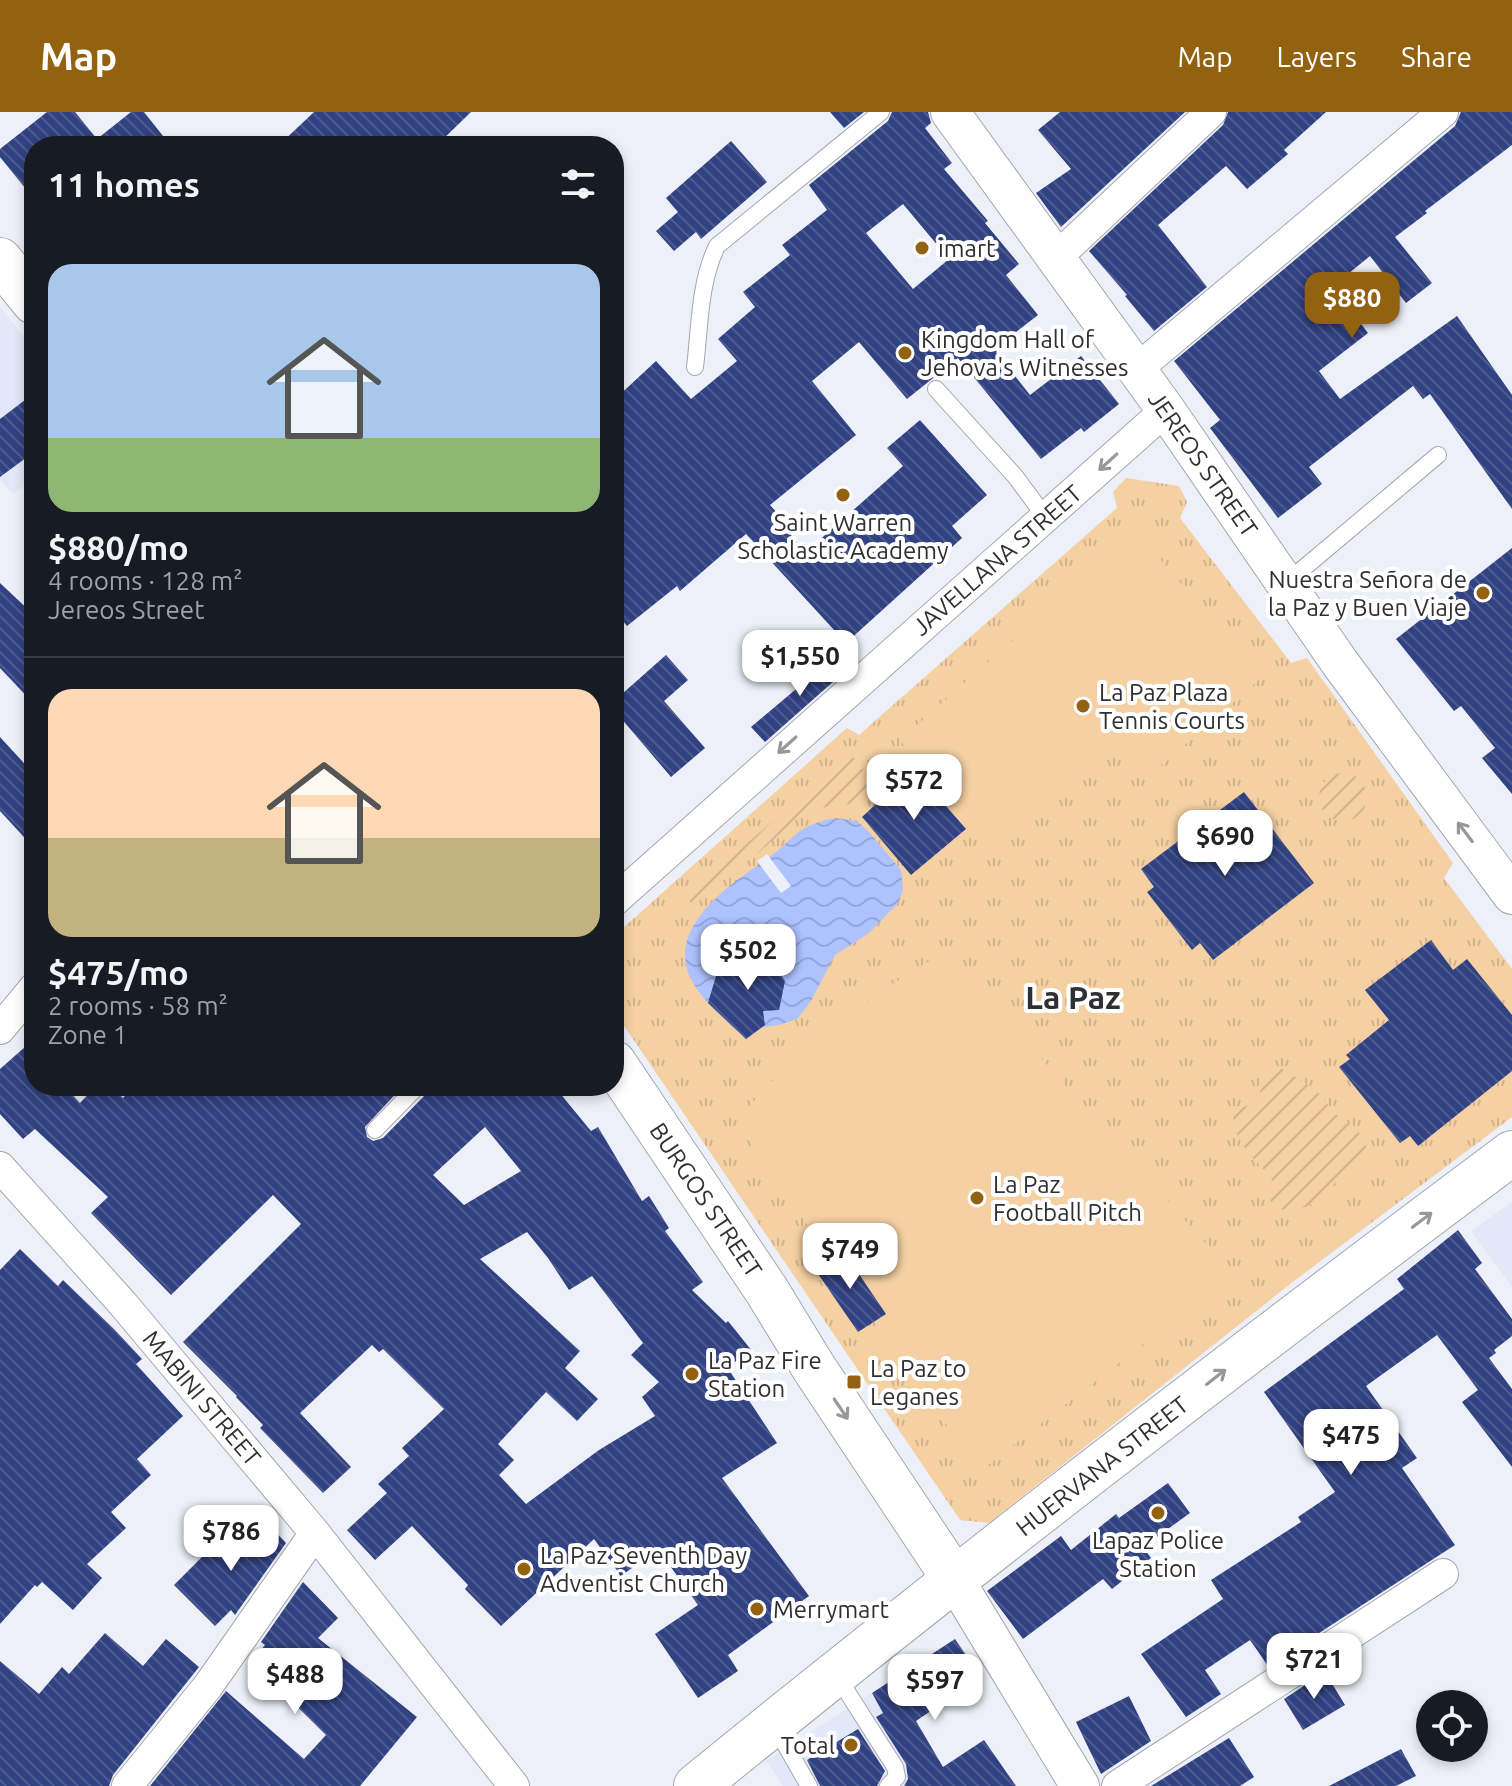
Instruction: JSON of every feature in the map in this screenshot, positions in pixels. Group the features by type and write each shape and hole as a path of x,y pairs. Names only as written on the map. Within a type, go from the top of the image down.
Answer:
{"main road":[{"path":"0,260 24,290"},
{"name":"BURGOS STREET","path":"624,1078 955,1580"},
{"name":"HUERVANA STREET","path":"696,1786 1312,1302 1512,1153"}],"street":[{"name":"JEREOS STREET","path":"950,112 1137,369 1340,663 1512,895"},
{"path":"1057,257 1211,112"},
{"path":"1137,369 1443,112"},
{"name":"JAVELLANA STREET","path":"624,892 1166,410"},
{"path":"0,1029 24,1000"},
{"name":"MABINI STREET","path":"0,1167 123,1304 315,1533 514,1786"},
{"path":"127,1786 208,1686 315,1533"},
{"path":"1117,1786 1443,1574"},
{"path":"955,1580 1080,1786"}],"lane":[{"path":"695,367 708,264 717,246 881,112"},
{"path":"936,389 1015,476 1046,518"},
{"path":"1286,583 1438,455"},
{"path":"375,1130 408,1096"},
{"path":"836,1674 895,1767 897,1777 888,1786"},
{"path":"773,1723 809,1786"}],"shaded area":[{"path":"0,307 24,337 24,486 13,494 0,479"},
{"path":"1512,1202 1512,1287 1471,1231"},
{"path":"872,1693 926,1786 783,1786 766,1761"}],"green space":[{"path":"1126,478 1179,486 1187,502 1180,518 1291,663 1307,658 1453,863 1444,878 1512,969 1512,1117 1294,1281 989,1523 960,1520 624,1026 624,927 847,728 859,735 1117,508 1113,492"},
{"name":"La Paz Plaza Tennis Courts","path":"1136,531 1262,677 1153,773 1122,737 996,850 900,740"},
{"path":"850,753 874,783 849,804 813,809 801,815 708,891 694,907 686,897"},
{"path":"1343,773 1360,780 1367,797 1360,814 1343,821 1326,814 1319,797 1326,780"},
{"name":"La Paz Football Pitch","path":"946,951 1233,1274 979,1472 736,1122 807,1048 860,1006"},
{"path":"1283,1069 1317,1091 1335,1114 1356,1127 1367,1148 1367,1157 1361,1165 1312,1204 1294,1212 1277,1208 1269,1199 1272,1178 1242,1143 1233,1117 1243,1107 1259,1102 1262,1080 1267,1071"}],"water":[{"path":"836,818 857,821 901,870 903,889 899,902 869,933 835,955 811,1001 797,1019 763,1027 746,1039 714,1009 694,984 685,957 688,939 695,923 720,894 802,830"}],"pier":[{"path":"767,854 791,886 781,893 757,861"}],"building":[{"path":"47,112 75,112 95,136 24,136 24,187 0,157 0,149"},
{"path":"131,112 144,112 163,136 101,136"},
{"path":"314,112 471,112 446,136 289,136"},
{"path":"830,112 864,112 844,128"},
{"path":"892,112 928,112 931,123 925,128 952,163 944,169 1019,264 1006,275 1038,315 998,346 1000,348 996,352 1030,395 1081,356 1119,404 1084,432 1081,428 1041,459 958,358 907,399 859,342 812,381 856,435 770,505 778,514 775,517 806,552 903,466 887,448 920,420 987,495 952,526 962,538 846,643 746,534 680,591 677,586 627,626 624,622 624,391 656,361 691,399 737,361 718,339 755,307 743,292 790,255 782,245 827,210 809,185 888,121","holes":["903,204 949,259 913,289 866,233"]},
{"path":"1060,112 1185,112 1061,227 1036,193 1071,169 1038,130"},
{"path":"1228,112 1326,112 1284,150 1288,154 1247,189 1226,166 1158,225 1207,287 1154,331 1089,251 1223,125"},
{"path":"1461,112 1512,112 1512,145 1395,237 1432,283 1406,303 1370,256 1332,287 1368,333 1319,371 1340,399 1457,316 1512,395 1512,509 1430,394 1423,399 1413,386 1309,467 1322,484 1278,518 1210,428 1220,420 1174,361 1455,126"},
{"path":"731,141 767,182 701,239 696,232 674,251 656,231 678,212 666,198"},
{"path":"24,401 24,459 0,477 0,419"},
{"name":"Nuestra Señora de la Paz y Buen Viaje","path":"1512,548 1512,794 1482,758 1495,748 1461,706 1454,711 1396,639"},
{"path":"0,583 24,606 24,693 0,668"},
{"path":"839,653 851,666 765,742 751,727"},
{"path":"666,655 688,680 664,701 705,748 671,777 624,722 624,692"},
{"path":"0,737 24,763 24,837 0,811"},
{"path":"914,769 966,829 911,875 862,817"},
{"path":"1244,792 1314,883 1213,960 1200,943 1192,950 1147,892 1154,887 1141,869"},
{"path":"1431,940 1453,970 1467,959 1512,1015 1512,1071 1418,1146 1410,1136 1400,1143 1339,1067 1350,1059 1346,1055 1389,1020 1365,990"},
{"path":"743,951 768,956 785,981 779,1010 763,1011 765,1025 746,1039 708,1003 716,976 732,973 729,959"},
{"path":"24,1048 24,1096 73,1096 80,1103 87,1096 394,1096 365,1127 367,1137 373,1141 383,1138 424,1096 562,1096 591,1131 598,1127 642,1201 649,1196 669,1228 665,1231 703,1282 692,1290 726,1323 728,1321 752,1351 727,1367 777,1443 722,1478 809,1596 728,1655 738,1671 698,1698 655,1634 698,1605 658,1549 621,1576 594,1539 501,1626 465,1589 468,1585 412,1526 375,1560 347,1530 387,1493 378,1484 409,1456 402,1448 444,1409 383,1349 379,1352 372,1345 300,1413 351,1467 323,1493 260,1428 263,1425 237,1396 183,1342 301,1224 273,1195 171,1295 91,1213 108,1197 35,1129 23,1139 0,1114 0,1069","holes":["485,1127 521,1171 464,1205 433,1175","527,1232 569,1290 592,1276 643,1343 631,1355 659,1382 642,1397 655,1416 599,1450 526,1504 499,1475 514,1460 498,1444 546,1392 577,1421 598,1399 565,1368 580,1351 480,1259"]},
{"path":"1458,1230 1482,1263 1475,1269 1512,1319 1512,1336 1489,1358 1512,1389 1512,1467 1462,1402 1478,1390 1437,1335 1366,1386 1417,1458 1402,1468 1455,1545 1268,1666 1250,1640 1205,1670 1221,1694 1186,1717 1141,1654 1223,1599 1211,1580 1301,1522 1298,1517 1335,1492 1264,1392 1404,1289 1397,1279"},
{"path":"20,1249 58,1286 63,1280 114,1329 142,1359 136,1364 183,1416 137,1459 151,1475 111,1512 126,1528 87,1564 102,1578 73,1610 42,1582 37,1587 35,1585 0,1624 0,1270"},
{"path":"842,1249 886,1314 858,1332 814,1268"},
{"path":"1168,1483 1190,1513 1143,1547 1151,1558 1112,1589 1103,1579 1023,1639 987,1591 1061,1536 1071,1550 1116,1514 1119,1518"},
{"path":"262,1518 286,1543 235,1615 231,1610 215,1626 174,1585 210,1549 219,1558"},
{"path":"303,1582 338,1618 318,1638 417,1717 360,1786 150,1786 226,1691 304,1759 326,1735 251,1661 265,1645 261,1642"},
{"path":"105,1633 143,1666 166,1639 199,1667 113,1775 109,1786 0,1786 0,1661 39,1694 62,1667 69,1674"},
{"path":"955,1639 981,1677 916,1721 943,1767 984,1740 1016,1786 904,1786 908,1779 906,1764 876,1717 883,1713 872,1693"},
{"path":"1325,1672 1345,1705 1303,1730 1284,1699"},
{"path":"1129,1696 1151,1741 1101,1774 1076,1722"},
{"name":"Total","path":"858,1729 885,1771 877,1786 820,1786 807,1760"},
{"path":"1229,1738 1254,1777 1240,1786 1151,1786"},
{"path":"1401,1749 1416,1776 1396,1786 1329,1786"}],"place":[{"name":"imart","path":"922,248"},
{"name":"Kingdom Hall of Jehova's Witnesses","path":"905,353"},
{"name":"Saint Warren Scholastic Academy","path":"843,495"},
{"name":"Nuestra Señora de la Paz y Buen Viaje","path":"1483,593"},
{"name":"La Paz Plaza Tennis Courts","path":"1083,706"},
{"name":"La Paz Football Pitch","path":"977,1198"},
{"name":"La Paz Fire Station","path":"692,1374"},
{"name":"La Paz to Leganes","path":"854,1382"},
{"name":"Lapaz Police Station","path":"1158,1513"},
{"name":"La Paz Seventh Day Adventist Church","path":"524,1569"},
{"name":"Merrymart","path":"757,1609"},
{"name":"Total","path":"851,1745"}],"district":[{"name":"La Paz","path":"1073,997"}]}
